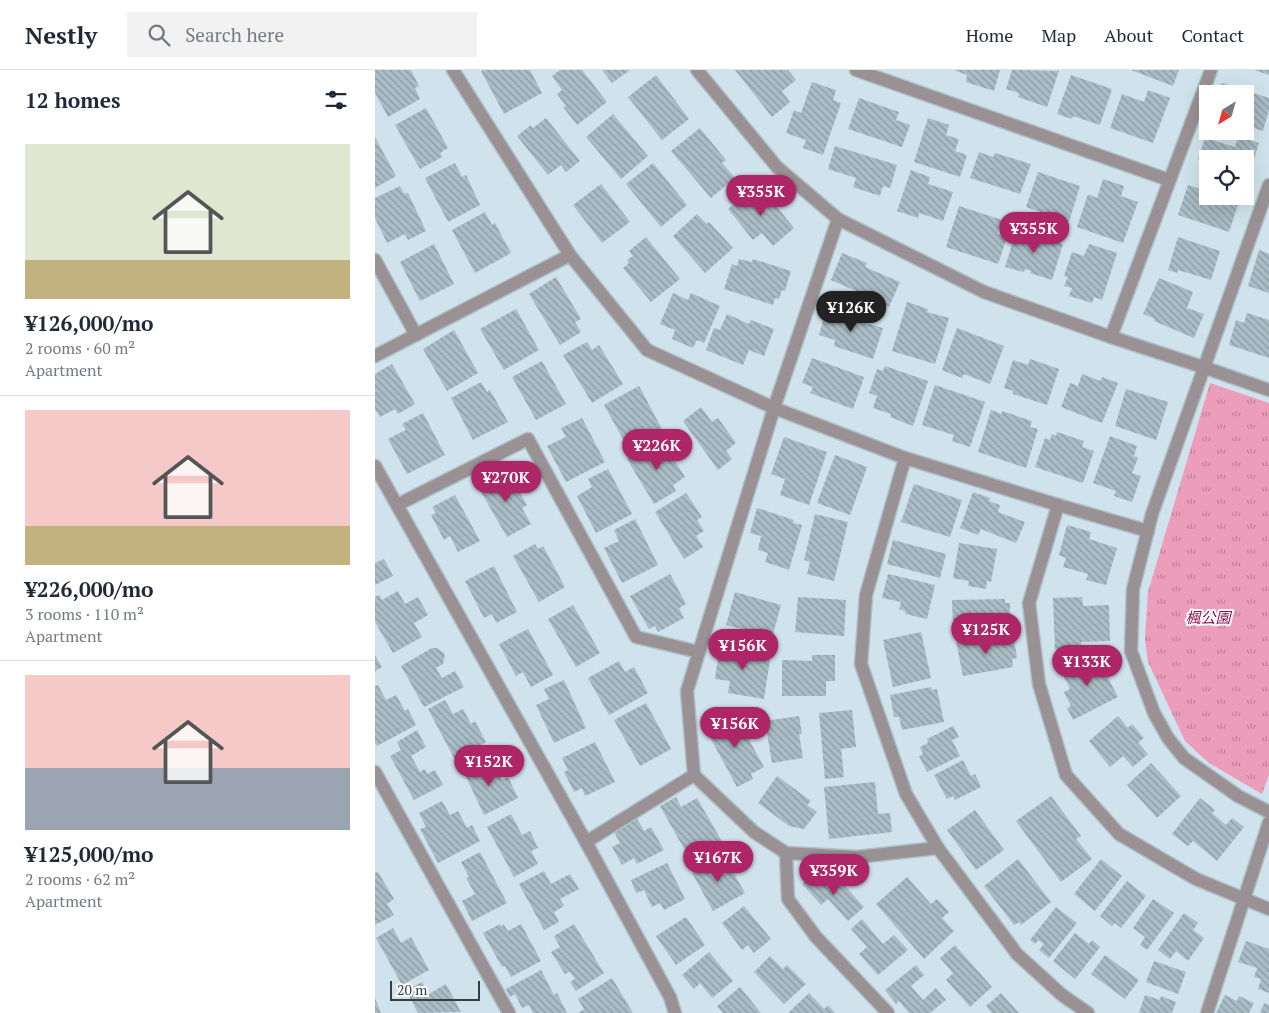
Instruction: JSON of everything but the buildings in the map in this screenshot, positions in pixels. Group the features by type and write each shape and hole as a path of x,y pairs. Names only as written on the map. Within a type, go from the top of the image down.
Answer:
{"street":[{"path":"453,70 570,255 647,350 774,408 905,458 1148,531"},
{"path":"697,70 777,167 838,219 984,292 1269,390"},
{"path":"856,70 1169,180"},
{"path":"1111,337 1211,70"},
{"path":"1269,185 1152,514 1133,589 1131,651 1154,713 1168,738 1184,758 1231,791 1269,812"},
{"path":"838,219 774,408 687,691 694,776 754,832 786,853 857,858 938,848"},
{"path":"375,356 570,255"},
{"path":"375,260 416,335"},
{"path":"397,505 528,439 636,637 699,652"},
{"path":"905,458 866,595 861,664 906,794 938,848 1017,954 1062,995 1088,1013"},
{"path":"375,466 587,842 670,997 675,1013"},
{"path":"1058,505 1029,603 1039,684 1066,775 1119,834 1196,879 1243,900 1269,909"},
{"path":"375,772 509,1013"},
{"path":"587,842 694,776"},
{"path":"1207,1013 1269,822"},
{"path":"786,853 788,899 816,937 888,1013"}],"green space":[{"name":"楓公園","path":"1210,383 1269,403 1269,775 1262,794 1209,763 1185,741 1148,662 1145,639 1148,592"}]}
